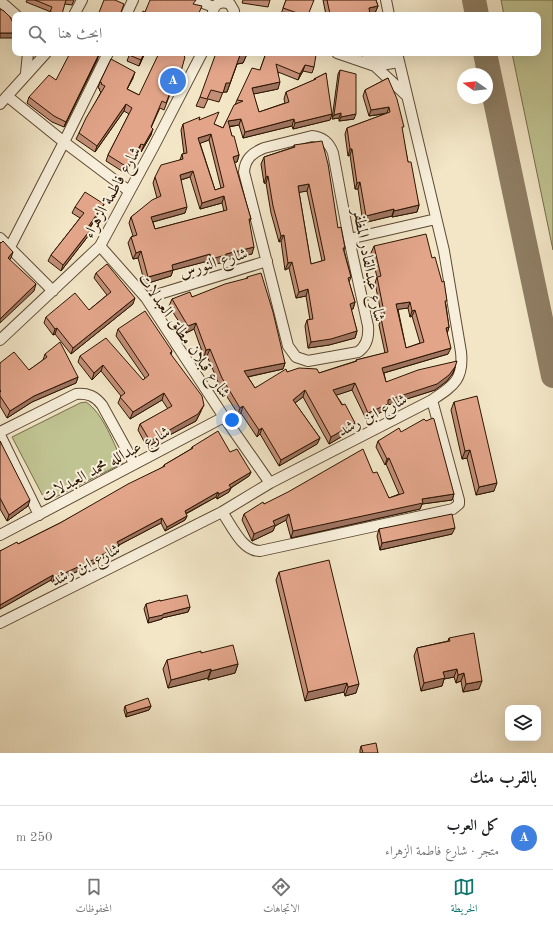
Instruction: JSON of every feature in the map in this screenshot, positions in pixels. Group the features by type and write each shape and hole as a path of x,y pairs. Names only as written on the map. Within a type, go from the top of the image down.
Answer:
{"street":[{"path":"76,12 82,0"},
{"path":"127,12 133,0"},
{"path":"195,0 216,6 222,2 234,9"},
{"path":"386,0 388,12"},
{"path":"0,1 13,12"},
{"path":"26,73 28,56"},
{"path":"0,104 26,73 43,56"},
{"path":"10,247 107,56"},
{"name":"شارع فاطمة الزهراء","path":"0,340 100,246 200,56"},
{"path":"346,56 364,62 374,58 398,56"},
{"name":"شارع ابن رشد","path":"0,623 222,512 270,483 432,400 453,385 459,375 462,365 444,251 398,56"},
{"path":"374,58 407,96"},
{"path":"7,96 64,142 129,191"},
{"name":"شارع عبدالقادر المظفر","path":"312,136 322,138 330,145 333,152 349,238 368,326 368,333 363,348 358,352 308,361 296,357 288,346 266,261 244,172 244,166 247,158 264,148 312,136"},
{"path":"349,238 436,219"},
{"path":"0,238 53,291"},
{"name":"شارع قبلان مطلق العبدلات","path":"100,246 146,298 224,417 270,483"},
{"name":"شارع النورس","path":"146,298 266,261"},
{"path":"39,515 0,434 76,394 89,394 98,399 102,405 134,463"},
{"path":"222,512 246,546 255,551 260,551 453,510 459,504 459,500 432,400"},
{"name":"شارع عبدالله محمد العبدلات","path":"0,536 134,463 224,417"}],"green space":[{"path":"501,0 553,0 553,250 513,56 541,56 541,12 503,12"},
{"path":"86,402 103,421 123,463 46,502 12,437 80,403"}],"building":[{"path":"35,0 66,0 63,12 50,12 52,7"},
{"path":"104,0 115,0 124,4 121,12 99,12"},
{"path":"150,0 196,0 193,4 202,6 199,12 145,12"},
{"path":"286,0 314,0 309,12 294,12 283,8"},
{"path":"327,0 376,0 378,6 369,8 370,12 330,12"},
{"path":"0,9 10,17 12,21 12,33 0,33"},
{"path":"68,56 98,56 66,122 54,116 29,97 49,75 56,80"},
{"path":"131,56 143,56 141,60"},
{"path":"158,56 185,57 180,75 177,75 166,103 162,101 151,127 153,129 144,145 141,144 127,167 108,155 132,108 126,104 97,146 79,133 105,86 100,82 111,59 135,72 127,89 139,95"},
{"path":"215,56 240,56 230,83 226,83 223,93 211,90 207,99 200,97"},
{"path":"265,56 316,56 314,67 305,65 300,74 276,64 280,82 252,88 259,112 289,102 286,92 326,73 332,114 295,123 294,119 245,132 241,119 228,121 239,155 233,157 251,219 249,219 254,247 211,259 210,254 172,265 173,270 148,277 141,251 136,253 131,237 137,235 131,217 152,200 161,196 155,177 161,165 183,159 182,154 187,153 183,124 200,117 199,120 219,112 214,124 223,128 234,105 243,101 237,100 252,68 260,70","holes":["211,134 224,187 215,190 198,138","193,171 202,203 224,196 227,210 155,229 151,217 187,207 180,175"]},
{"path":"340,70 356,74 356,114 341,117 341,113 334,115"},
{"path":"388,78 397,99 404,127 402,127 408,162 411,162 419,205 366,216 360,182 357,183 347,128 390,112 389,107 371,110 365,90"},
{"path":"322,141 328,164 338,228 341,227 345,248 343,248 351,277 348,278 355,302 350,304 357,331 331,339 311,342 307,320 313,319 308,289 299,292 292,262 288,263 284,235 281,236 273,206 268,176 266,177 264,157 295,147 294,145","holes":["309,184 325,260 311,264 298,186"]},
{"path":"85,192 104,204 88,227 91,229 63,265 51,255 84,213 75,207"},
{"path":"426,234 432,258 435,257 442,282 444,281 447,301 445,301 449,327 446,328 451,348 382,368 386,382 418,370 457,361 455,367 449,375 437,384 388,400 388,404 368,413 355,383 333,390 342,405 345,404 355,423 331,437 305,390 293,400 320,438 281,460 262,428 259,430 243,406 240,408 222,378 210,349 206,350 196,323 188,326 172,299 190,292 192,297 225,284 261,273 273,312 285,363 244,371 255,388 286,369 287,372 299,368 317,369 319,373 357,361 356,360 388,352 381,318 385,317 377,277 381,276 374,246","holes":["410,302 412,311 415,310 424,342 406,348 396,304"]},
{"path":"3,241 13,252 8,258 36,284 0,319 0,242 1,243"},
{"path":"107,264 135,298 73,348 46,317 75,293 89,310 111,292 96,273"},
{"path":"145,311 172,351 170,353 202,396 204,405 198,414 150,441 140,424 172,406 164,393 133,412 120,397 125,393 103,365 94,373 80,356 106,338 143,380 149,375 118,329"},
{"path":"60,342 78,377 34,396 10,411 0,396 0,363 14,352 29,370 47,357 45,354"},
{"path":"477,396 497,483 479,487 470,450 465,451 454,402"},
{"path":"433,418 454,494 422,499 423,503 293,531 289,514 273,521 275,525 254,534 244,514 263,502 264,504 288,492 363,449 373,473 377,472 389,498 404,493 389,458 387,459 378,441 399,428 401,432 424,419 426,421"},
{"path":"218,431 230,452 237,449 251,472 229,485 231,488 219,494 218,492 185,511 187,516 167,527 162,518 117,542 119,545 95,559 54,578 53,575 0,605 0,551 17,542 18,544 60,523 128,484 165,466 164,465"},
{"path":"0,441 30,500 9,515 0,498"},
{"path":"452,514 455,528 382,543 379,529"},
{"path":"329,560 359,684 348,687 347,683 308,692 279,572"},
{"path":"187,595 190,607 149,618 146,604"},
{"path":"474,633 482,681 466,684 464,673 458,675 457,669 443,672 445,678 424,683 417,648 450,641 449,638"},
{"path":"233,645 238,664 211,671 211,669 171,680 167,660 201,651 201,653"},
{"path":"148,698 151,706 127,713 125,706"},
{"path":"376,743 378,753 363,753 361,746"}],"taxiway":[{"path":"474,0 476,12"},
{"path":"486,56 553,376"}],"place":[{"name":"كل العرب","path":"173,81"}]}
